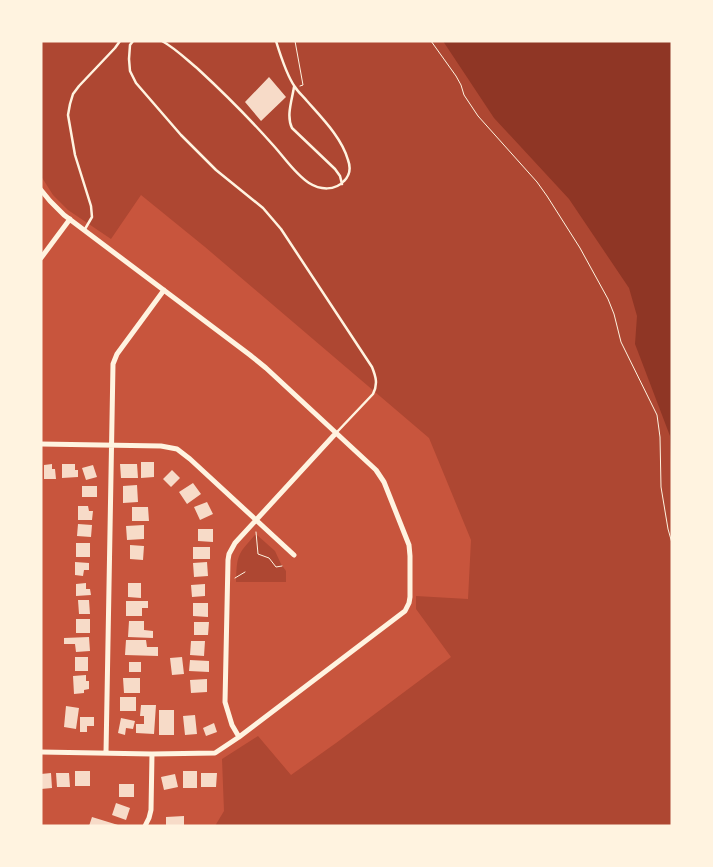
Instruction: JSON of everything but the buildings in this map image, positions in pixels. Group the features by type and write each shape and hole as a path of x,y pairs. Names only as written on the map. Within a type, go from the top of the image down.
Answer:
{"street":[{"path":"41,190 55,208 261,364 376,470 384,482 409,545 410,556 408,608 216,753 41,752"},
{"path":"41,258 70,219"},
{"path":"106,753 113,364 117,354 164,290"},
{"path":"239,737 228,714 225,702 229,554 234,542 336,433"},
{"path":"41,444 160,446 177,449 294,556"},
{"path":"145,826 151,810 152,754"}],"lane":[{"path":"84,230 92,217 92,211 75,155 68,114 73,94 120,41"},
{"path":"133,41 130,45 129,60 130,70 136,83 210,165 263,208 281,229 372,367 377,382 374,394 336,433"},
{"path":"162,41 179,52 230,99 310,184 329,189 336,187 342,184 349,174 350,169 344,149 330,128 296,88 276,41"},
{"path":"296,88 289,114 289,122 292,128 335,169 340,176 342,184"}],"path":[{"path":"295,41 303,85 296,88"},
{"path":"431,41 456,76 464,95 478,116 537,182 580,248 608,299 621,342 657,415 660,437 661,487 672,543"},
{"path":"256,532 258,554 269,558 275,566 282,566"},
{"path":"235,578 245,572"}],"shaded area":[{"path":"41,41 672,41 672,826 215,826 224,811 222,759 258,736 291,775 451,657 416,609 416,596 468,599 471,540 429,438 205,247 141,195 111,239 68,210 53,195 41,176"},
{"path":"443,41 672,41 672,489 670,436 635,344 637,316 629,288 569,199 494,118"},
{"path":"255,535 275,551 286,571 286,582 236,582 239,556"}]}
